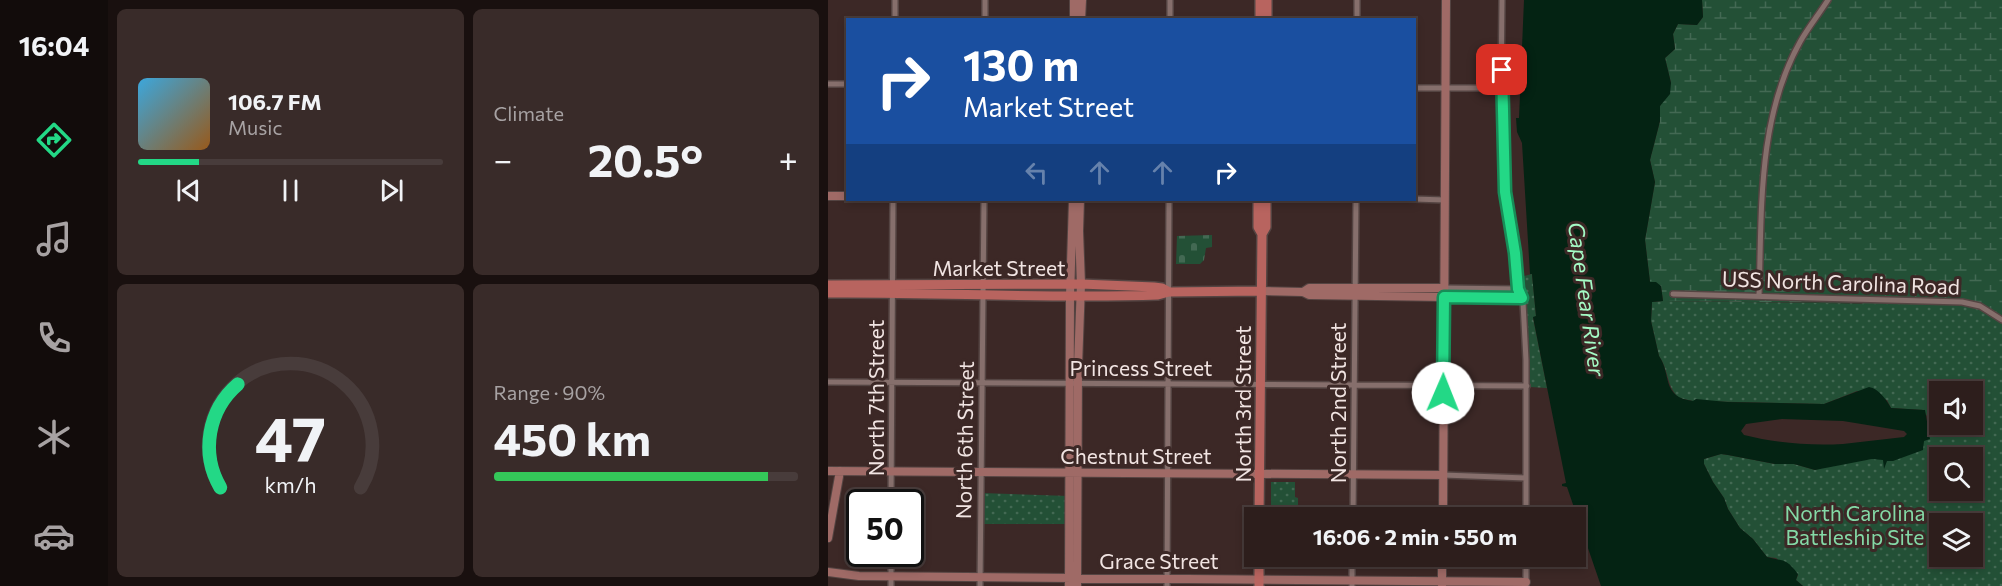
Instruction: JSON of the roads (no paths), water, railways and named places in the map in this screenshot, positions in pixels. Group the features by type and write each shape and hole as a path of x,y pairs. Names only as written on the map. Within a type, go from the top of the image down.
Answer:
{"main road":[{"path":"1260,0 1260,18"},
{"path":"1267,0 1267,18"},
{"path":"1258,201 1258,227 1262,234"},
{"path":"1262,234 1266,227 1266,201"},
{"name":"North 3rd Street","path":"1259,507 1262,234"},
{"name":"Market Street","path":"983,290 1082,284 1154,287 1169,292"},
{"name":"Market Street","path":"828,285 893,289 983,290 1081,297 1158,295 1169,292 1261,291"},
{"name":"Market Street","path":"828,293 893,289"}],"street":[{"path":"895,0 895,18"},
{"path":"985,0 985,18"},
{"path":"1074,0 1074,18"},
{"path":"1082,0 1082,18"},
{"path":"1170,0 1170,18"},
{"path":"1357,0 1357,18"},
{"path":"1443,507 1446,0"},
{"path":"1502,0 1501,88 1505,192 1515,253 1518,289 1522,298 1527,386 1526,507"},
{"path":"1759,296 1764,173 1771,123 1782,81 1800,42 1828,0"},
{"path":"828,84 846,84"},
{"path":"1416,88 1501,88"},
{"path":"828,195 846,196"},
{"path":"1416,199 1445,200"},
{"name":"North 7th Street","path":"891,489 893,201"},
{"name":"North 6th Street","path":"980,586 984,201"},
{"path":"1073,201 1070,296 1074,383 1073,582"},
{"path":"1074,383 1082,284 1080,201"},
{"path":"1167,582 1169,201"},
{"name":"North 2nd Street","path":"1353,507 1356,201"},
{"name":"Market Street","path":"1261,291 1303,292 1309,288 1355,292 1518,289"},
{"name":"Market Street","path":"1444,292 1522,298"},
{"name":"USS North Carolina Road","path":"1673,294 1962,302 1980,306 2002,320"},
{"name":"Princess Street","path":"828,382 1527,386"},
{"name":"Chestnut Street","path":"828,471 1443,476"},
{"path":"828,476 840,471"},
{"path":"828,538 840,471"},
{"path":"1443,476 1526,477"},
{"path":"891,567 891,586"},
{"path":"1352,567 1352,583"},
{"path":"1442,567 1442,583"},
{"path":"1526,567 1526,584"},
{"name":"Grace Street","path":"828,572 843,575 980,577 1073,582 1526,584"}],"water":[{"name":"Cape Fear River","path":"1524,0 1702,0 1703,17 1697,25 1678,24 1673,34 1675,49 1665,58 1671,83 1670,94 1660,106 1660,121 1650,160 1655,182 1645,240 1650,282 1656,282 1661,286 1663,301 1652,302 1651,321 1659,356 1672,390 1683,399 1693,401 1696,399 1824,404 1869,387 1879,392 1891,408 1925,410 1930,439 1924,441 1923,450 1887,461 1884,469 1883,460 1872,459 1815,470 1794,464 1775,464 1721,454 1704,459 1704,464 1713,482 1740,528 1753,539 1767,557 1784,561 1790,565 1798,574 1796,580 1803,586 1601,586 1586,542 1586,507 1574,507 1567,487 1562,486 1566,483 1533,317 1536,316 1532,274 1530,274 1522,143 1517,132 1516,118 1519,118","holes":["1782,419 1843,421 1904,431 1907,434 1904,437 1818,445 1768,440 1744,435 1741,431 1746,424"]}],"park label":[{"name":"North Carolina Battleship Site","path":"1855,524"}]}
